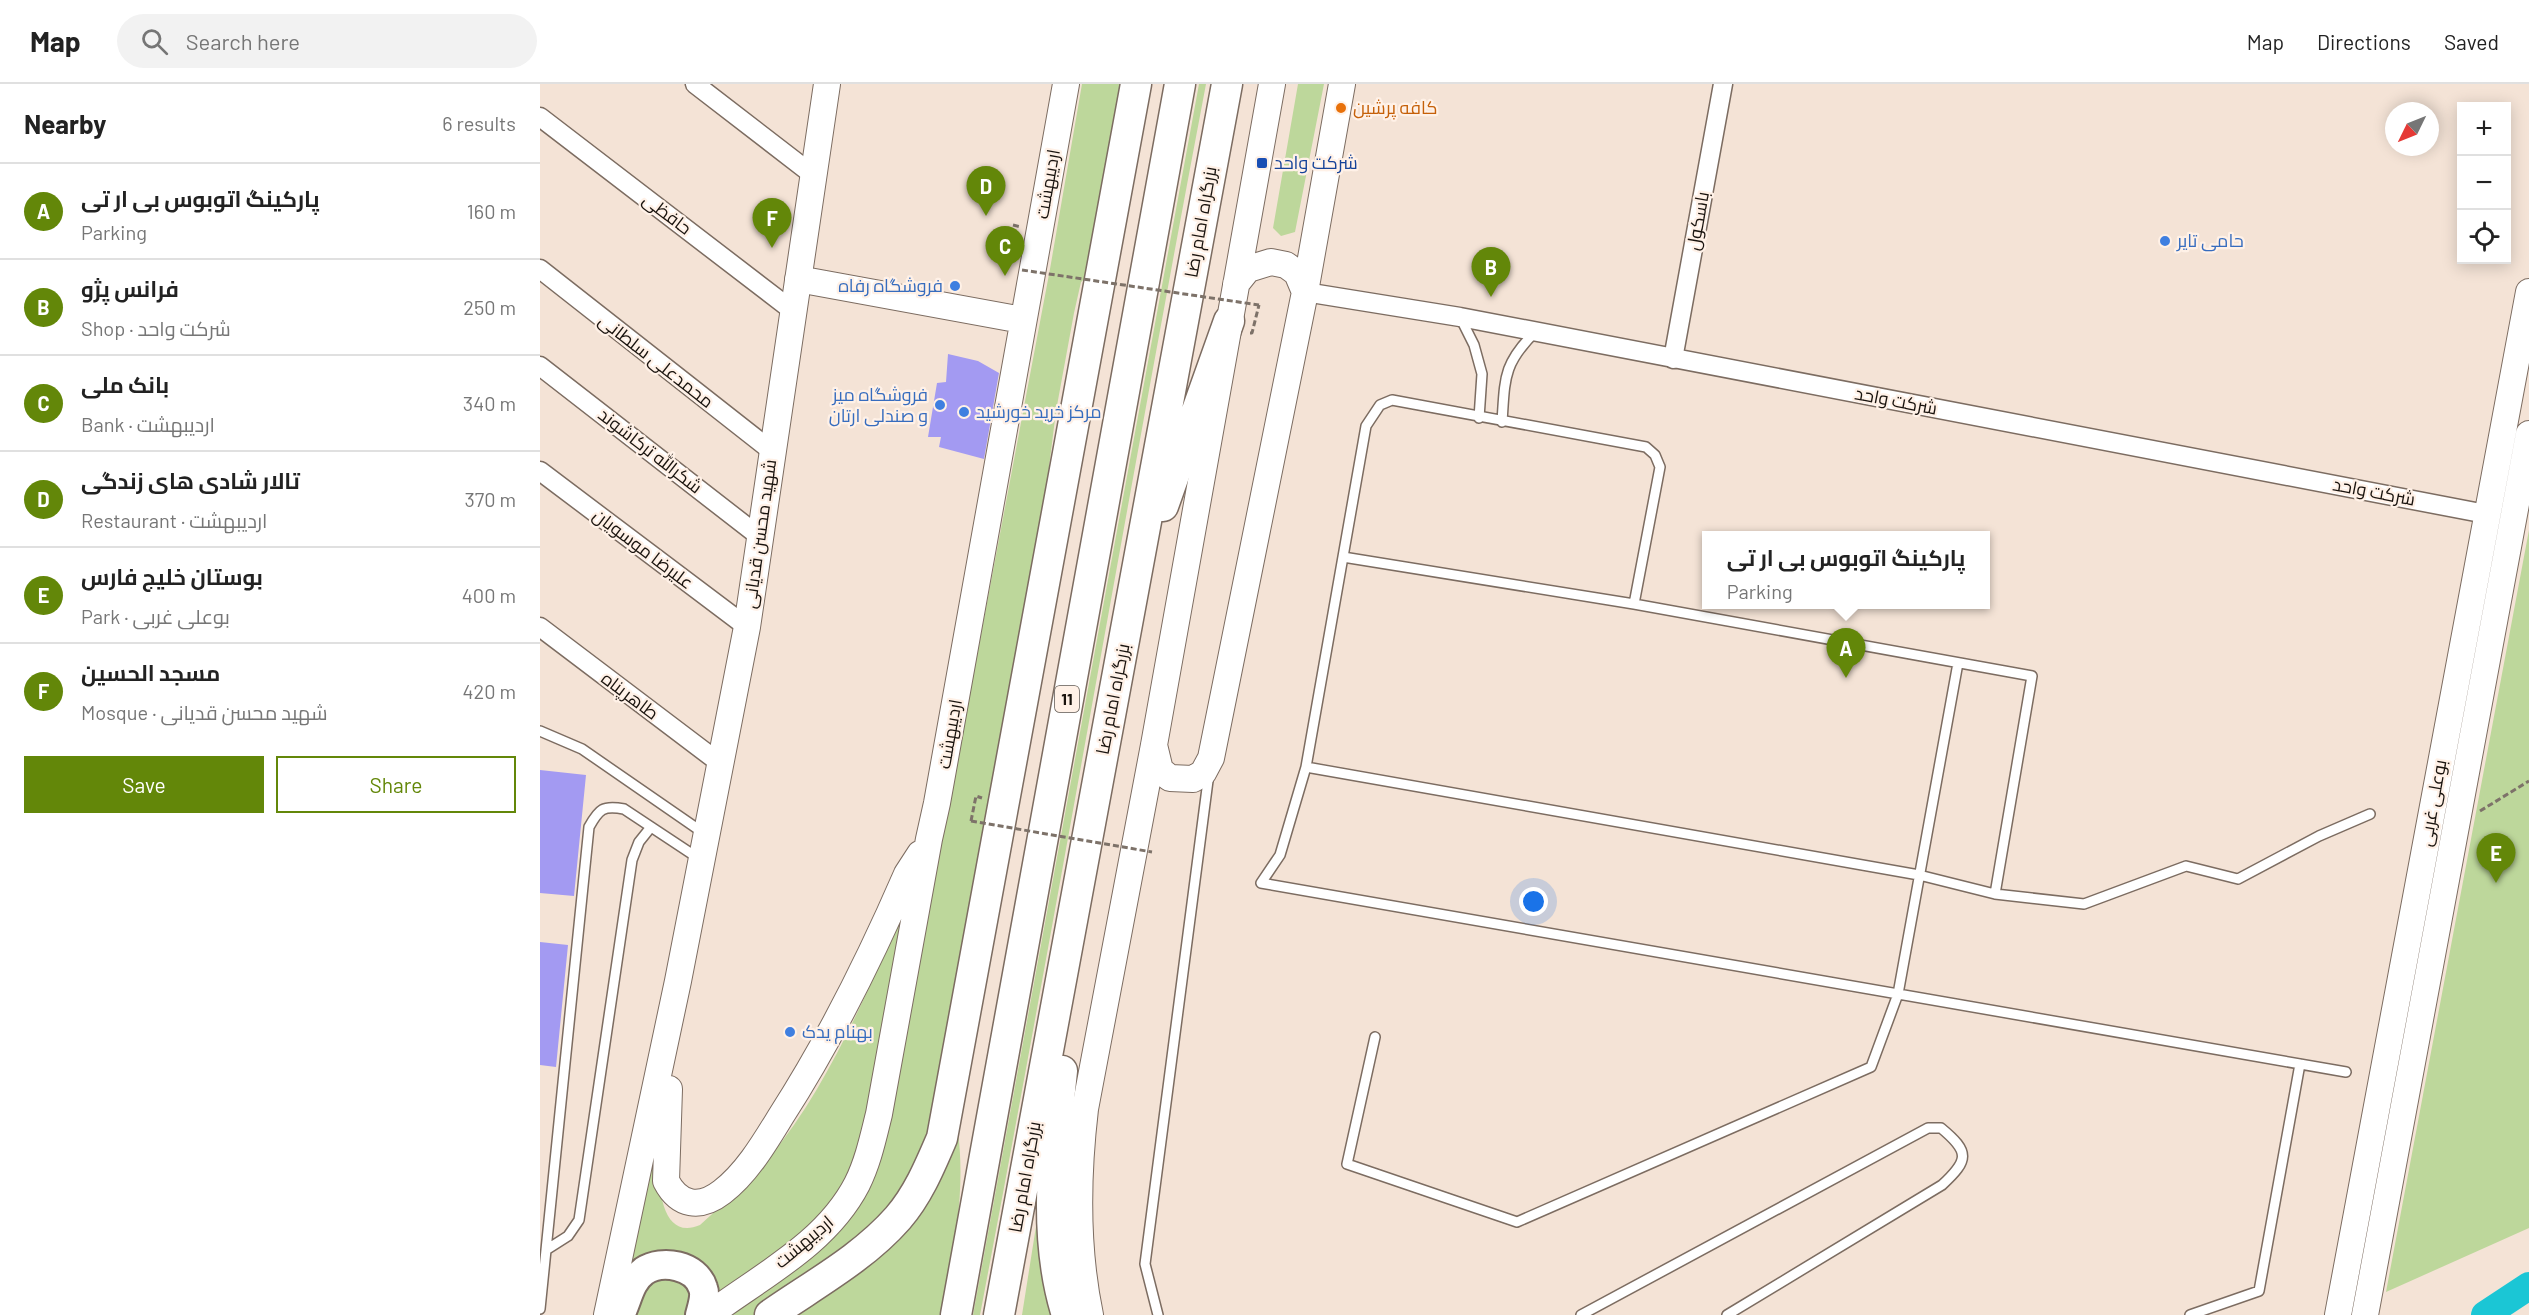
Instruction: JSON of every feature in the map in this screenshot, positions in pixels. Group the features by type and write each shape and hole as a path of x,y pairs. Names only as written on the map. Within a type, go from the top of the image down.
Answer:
{"highway":[{"path":"770,1315 873,1242 898,1217 924,1178 942,1138 948,1116 1136,84"},
{"path":"1153,84 1159,199"},
{"name":"11","path":"956,1315 1180,84"},
{"name":"بزرگراه امام رضا","path":"999,1315 1227,84"},
{"path":"1133,590 1241,327"},
{"path":"987,899 1088,580"},
{"path":"1066,1315 1055,1254 1052,1175 1084,856"}],"main road":[{"name":"شهید محسن قدیانی","path":"678,981 747,627 827,84"},
{"name":"اردیبهشت","path":"709,1315 807,1245 836,1217 857,1184 871,1148 929,839 938,803 1066,84"},
{"path":"1090,1315 1081,1246 1080,1153 1085,1109 1154,745 1241,327 1236,284 1272,84"},
{"path":"1154,745 1160,770 1170,778 1193,779 1203,773 1211,758 1305,292 1342,84"},
{"path":"1236,284 1248,269 1271,262 1286,265 1297,273 1305,292"},
{"path":"798,279 1023,320"},
{"name":"بوعلی غربی","path":"2338,1315 2529,292"},
{"name":"بوعلی غربی","path":"2365,1315 2529,434"},
{"path":"678,981 666,1115 666,1181 673,1194 685,1201 699,1203 723,1191 741,1173 762,1147 816,1062 907,874 929,839"},
{"path":"607,1315 678,981"},
{"path":"620,1315 630,1286 644,1271 673,1265 684,1269 700,1281 704,1289 700,1315"}],"street":[{"path":"695,84 813,175"},
{"name":"باسکول","path":"1672,359 1723,84"},
{"name":"حافظی","path":"540,117 793,311"},
{"name":"محمدعلی سلطانی","path":"540,269 773,452"},
{"name":"شرکت واحد","path":"1305,292 1460,317 2486,514"},
{"name":"شکرالله ترکاشوند","path":"540,366 760,537"},
{"name":"علیرضا موسویان","path":"540,471 747,627"},
{"name":"طاهرپناه","path":"540,627 721,764"}],"lane":[{"path":"1460,317 1474,345 1482,375 1479,418"},
{"path":"1502,422 1508,366 1517,351 1536,332"},
{"path":"1634,604 1660,467 1655,455 1646,447 1479,418 1392,400 1380,405 1366,426 1306,767 1280,855 1260,883 2346,1072"},
{"path":"1343,557 1634,604 2032,676 1995,894"},
{"path":"1375,1037 1347,1164 1517,1222 1871,1067 1898,994 1958,663"},
{"path":"540,731 582,749 707,835"},
{"path":"1158,1315 1145,1264 1211,758"},
{"path":"1306,767 1919,875 1995,894 2084,904 2186,866 2238,879 2319,836 2370,814"},
{"path":"540,1309 589,827 598,812 610,806 624,809 702,860"},
{"path":"546,1250 568,1236 579,1220 632,860 639,842 651,827"},
{"path":"2190,1315 2259,1291 2300,1064"},
{"path":"1581,1315 1928,1128 1941,1128 1959,1145 1963,1155 1960,1169 1942,1185 1727,1315"}],"path":[{"path":"1022,270 1259,305 1241,327"},
{"path":"2456,826 2529,780"},
{"path":"976,796 971,821 1152,852"}],"green space":[{"path":"1082,84 1127,84 1089,275 1081,282 1074,313 1056,411 1036,572 980,880 924,1152 880,1222 758,1315 725,1315 802,1261 892,1106 1050,269"},
{"path":"1199,84 1206,84 1037,1007 980,1315 973,1315"},
{"path":"1298,84 1324,84 1295,232 1281,236 1273,228"},
{"path":"2529,530 2529,1228 2386,1292"},
{"path":"907,904 864,1134 847,1181 833,1202 802,1235 713,1298 714,1285 631,1267 629,1237 663,1079 658,1145 662,1197 669,1217 681,1227 700,1225 761,1167 811,1099 846,1035"},
{"path":"958,1132 959,1201 943,1315 784,1315 811,1299"},
{"path":"1037,1220 1052,1315 1022,1315"},
{"path":"658,1274 689,1282 692,1305 685,1315 629,1315 636,1293"}],"building":[{"name":"مرکز خرید خورشید","path":"948,354 978,361 999,373 984,459 939,447 941,437 928,437 937,383 946,382"},
{"path":"540,770 586,775 574,896 540,893"},
{"path":"540,942 568,945 556,1067 540,1065"}],"waterway":[{"path":"2485,1315 2529,1286"}],"place":[{"name":"کافه پرشین","path":"1341,108"},
{"name":"شرکت واحد","path":"1262,163"},
{"name":"تالار شادی های زندگی","path":"986,216"},
{"name":"حامی تایر","path":"2165,241"},
{"name":"مسجد الحسین","path":"772,248"},
{"name":"بانک ملی","path":"1005,276"},
{"name":"فروشگاه رفاه","path":"955,286"},
{"name":"فرانس پژو","path":"1491,297"},
{"name":"فروشگاه میز و صندلی ارتان","path":"940,405"},
{"name":"مرکز خرید خورشید","path":"964,412"},
{"name":"پارکینگ اتوبوس بی ار تی","path":"1846,678"},
{"name":"بوستان خلیج فارس","path":"2496,883"},
{"name":"بهنام یدک","path":"790,1032"}]}
